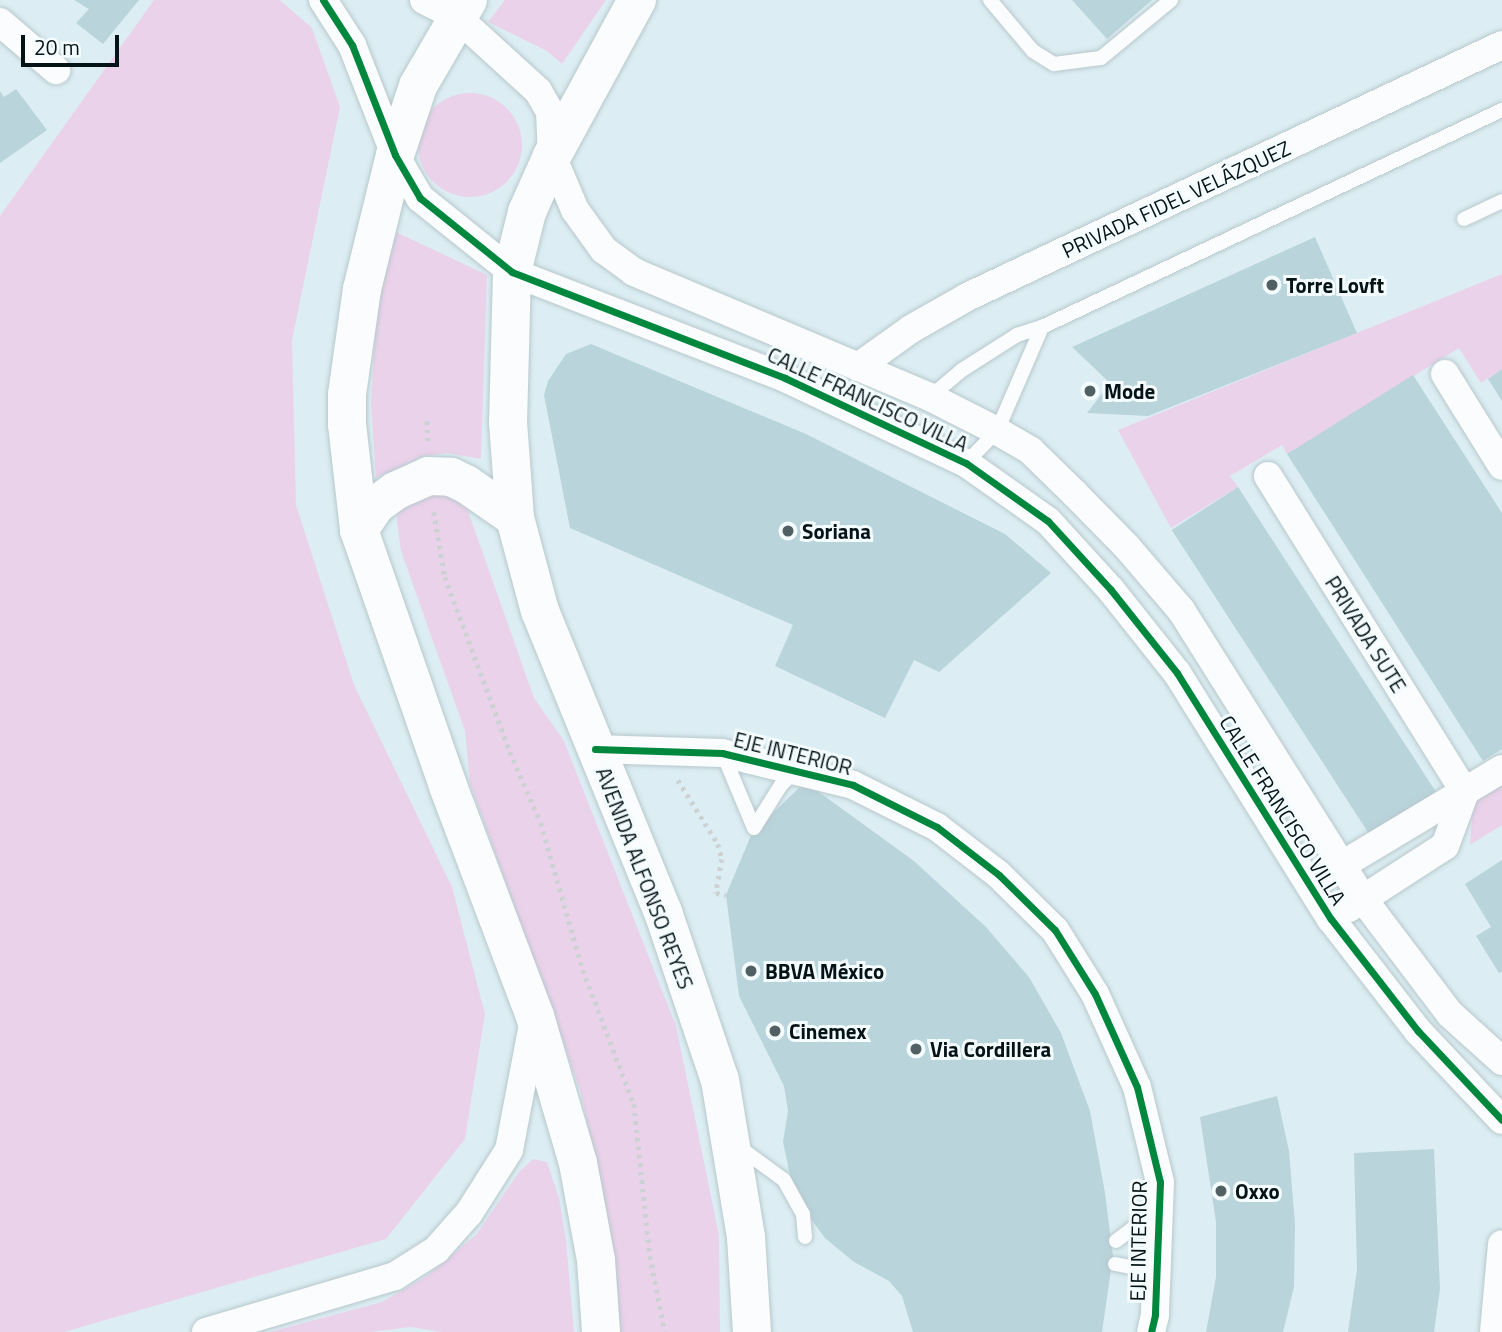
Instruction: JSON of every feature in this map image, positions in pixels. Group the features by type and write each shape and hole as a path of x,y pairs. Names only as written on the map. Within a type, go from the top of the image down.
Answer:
{"main road":[{"name":"AVENIDA ALFONSO REYES","path":"637,0 552,156 527,212 512,272 508,422 515,518 540,611 663,912 720,1080 746,1237 752,1332"},
{"path":"450,6 418,86 395,155 362,289 346,395 359,530 443,774 535,1016 578,1163 596,1260 601,1332"},
{"path":"359,530 376,505 414,480 428,476 451,477 466,484 515,518"}],"street":[{"name":"CALLE FRANCISCO VILLA","path":"323,0 352,45 395,155 420,198 512,272 785,378 966,463 1048,521 1111,590 1177,673 1331,919 1418,1031 1502,1120"},
{"name":"CALLE FRANCISCO VILLA","path":"450,6 538,91 551,112 552,156 575,210 588,232 604,250 634,272 930,397 997,431 1031,451 1075,494 1127,547 1181,610 1363,900 1450,1014 1502,1061"},
{"path":"0,22 56,70"},
{"name":"PRIVADA FIDEL VELÁZQUEZ","path":"858,367 911,329 967,297 1502,45"},
{"path":"1445,374 1502,466"},
{"name":"PRIVADA SUTE","path":"1268,475 1465,792"},
{"path":"1048,521 1075,494"},
{"name":"EJE INTERIOR","path":"595,749 722,752 853,785 937,827 999,876 1055,930 1095,994 1137,1087 1160,1182 1151,1332"},
{"path":"1308,886 1502,769"},
{"path":"1331,919 1445,846 1465,792"},
{"path":"206,1332 395,1276 436,1250 469,1213 509,1150 535,1016"},
{"path":"1494,1332 1502,1244"}],"lane":[{"path":"990,0 1033,51 1054,64 1101,58 1171,0"},
{"path":"930,397 1000,344 1042,327 1502,110"},
{"path":"1464,219 1502,201"},
{"path":"966,463 997,431 1042,327"},
{"path":"722,752 754,828 781,785 797,769"},
{"path":"729,1140 784,1180 803,1214 805,1237"},
{"path":"1116,1241 1159,1208"},
{"path":"1115,1264 1140,1269 1156,1282"}],"path":[{"path":"427,421 428,476 445,577 510,751 541,823 583,970 634,1104 650,1256 665,1332"},
{"path":"658,751 718,844 722,859 716,893 726,895"}],"shaded area":[{"path":"154,0 280,0 312,28 340,107 292,340 296,505 354,685 452,887 485,1014 465,1139 386,1239 64,1332 0,1332 0,216"},
{"path":"505,0 606,0 562,64 547,51 488,22"},
{"path":"470,93 490,97 513,116 518,125 522,145 518,165 499,188 490,193 470,197 450,193 427,174 422,165 418,145 422,125 441,102 450,97"},
{"path":"396,232 487,275 481,459 447,453 424,456 376,478 371,402 376,317 383,270"},
{"path":"1502,274 1502,369 1481,383 1459,348 1287,454 1282,445 1230,476 1238,487 1171,528 1118,430"},
{"path":"405,493 456,493 467,508 534,698 564,741 676,1026 719,1235 720,1332 618,1332 614,1252 581,1093 470,783 465,731 401,551 398,507"},
{"path":"1502,782 1502,825 1470,845 1473,801"},
{"path":"533,1159 547,1162 559,1198 566,1240 574,1332 442,1332 411,1327 370,1332 270,1332 382,1302 427,1276 477,1234 519,1172"}],"building":[{"path":"74,0 139,0 103,44 76,23 89,9"},
{"path":"1072,0 1152,0 1107,39"},
{"path":"16,89 47,130 0,163 0,91 4,97"},
{"name":"Torre Lovft","path":"1315,237 1357,333 1148,416 1087,413 1110,383 1072,347"},
{"name":"Soriana","path":"591,344 806,434 1005,534 1051,573 939,672 914,660 885,718 775,666 793,625 570,528 544,395 548,381 566,354"},
{"path":"1502,369 1502,401 1488,379"},
{"path":"1413,375 1502,513 1502,749 1483,761 1287,454"},
{"path":"1238,487 1436,791 1369,834 1172,530"},
{"name":"Via Cordillera","path":"805,782 914,861 986,927 1029,977 1061,1033 1090,1111 1105,1193 1113,1256 1102,1332 913,1332 902,1296 889,1281 854,1262 825,1238 805,1211 791,1180 783,1142 788,1111 784,1086 739,996 726,895 752,833"},
{"path":"1502,860 1502,972 1499,973 1476,936 1491,927 1465,884"},
{"path":"1277,1096 1289,1151 1295,1224 1294,1287 1283,1332 1206,1332 1216,1277 1216,1222 1200,1117"},
{"path":"1434,1149 1440,1289 1434,1332 1348,1332 1357,1270 1354,1153"}],"cycle path":[{"path":"323,0 352,45 395,155 420,198 512,272 785,378 966,463 1048,521 1111,590 1177,673 1331,919 1418,1031 1502,1120"},
{"path":"595,749 722,753 853,785 937,827 999,875 1055,930 1095,994 1137,1087 1160,1182 1155,1315 1151,1332"}],"place":[{"name":"Torre Lovft","path":"1272,285"},
{"name":"Mode","path":"1090,391"},
{"name":"Soriana","path":"788,531"},
{"name":"BBVA México","path":"751,971"},
{"name":"Cinemex","path":"775,1031"},
{"name":"Via Cordillera","path":"916,1049"},
{"name":"Oxxo","path":"1221,1191"}]}
